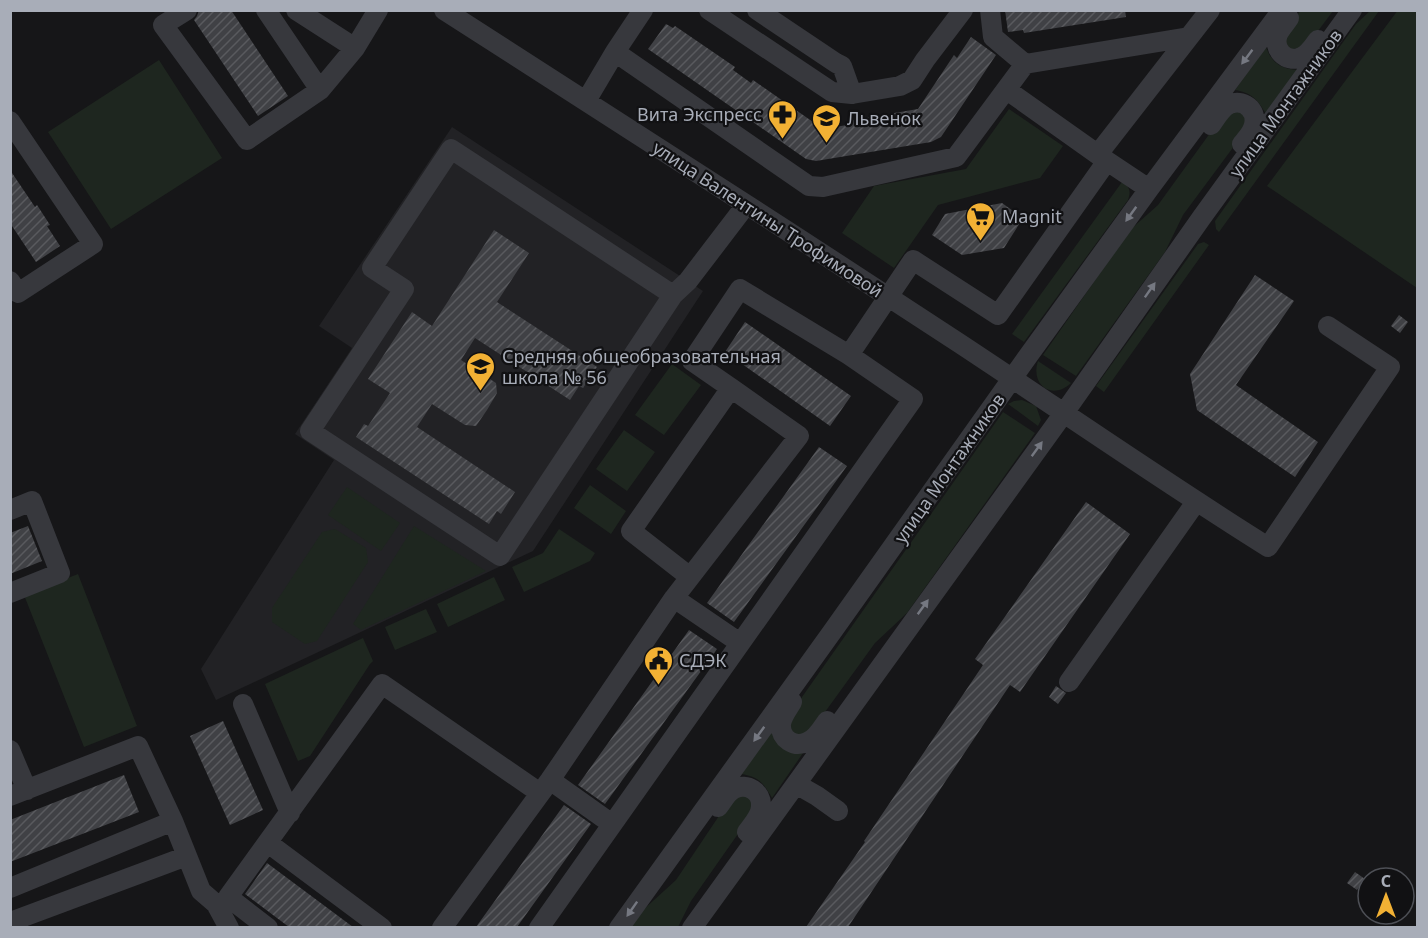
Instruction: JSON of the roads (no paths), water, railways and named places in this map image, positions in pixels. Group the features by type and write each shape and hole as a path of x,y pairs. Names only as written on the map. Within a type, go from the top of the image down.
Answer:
{"street":[{"path":"187,10 163,25 247,140 320,90 355,48 378,10"},
{"path":"266,10 320,90"},
{"path":"296,10 355,48"},
{"name":"улица Валентины Трофимовой","path":"444,10 888,296 1196,502 1269,547 1389,367 1328,326"},
{"path":"710,10 832,92 852,94 900,86 912,80 963,10"},
{"path":"757,10 842,66 852,94"},
{"path":"990,10 993,38 1025,64"},
{"path":"849,355 913,260 998,315 1027,275 1102,158 1210,10"},
{"name":"улица Монтажников","path":"619,927 1162,171 1282,10"},
{"path":"1294,10 1277,40 1280,53 1292,60 1308,54 1341,10"},
{"name":"улица Монтажников","path":"698,920 1352,10"},
{"path":"586,100 615,52 634,14"},
{"path":"615,52 809,186 823,187 956,157 1025,64 1189,37"},
{"path":"1007,90 1149,189"},
{"path":"1162,171 1194,149 1221,111 1229,104 1244,104 1250,107 1255,119 1253,129 1214,185 1202,217"},
{"path":"10,121 93,244 18,293 10,281"},
{"path":"673,296 451,149 372,268 404,289 310,431 500,556 673,296 688,281 746,205"},
{"path":"442,927 545,786 674,598 799,436 692,361 740,289 849,355 913,399 539,927"},
{"path":"690,578 630,531 731,388"},
{"path":"10,510 32,501 60,573 10,592"},
{"path":"1069,682 1196,502"},
{"path":"674,598 740,643"},
{"path":"832,632 818,665 781,723 784,738 791,742 799,744 815,737 864,673 900,640"},
{"path":"222,900 268,843 382,684 545,786 612,824"},
{"path":"243,704 290,813"},
{"path":"10,750 19,793 138,746 173,821 201,891 222,900 268,927"},
{"path":"796,784 838,811"},
{"path":"655,877 681,858 727,795 734,789 742,786 757,792 761,807 759,815 717,878 698,920"},
{"path":"10,888 173,821"},
{"path":"268,843 382,927"},
{"path":"10,922 187,856"},
{"path":"222,900 229,927"}],"place":[{"name":"Вита Экспресс","path":"783,140"},
{"name":"Львенок","path":"826,144"},
{"name":"Magnit","path":"981,242"},
{"name":"Средняя общеобразовательная школа № 56","path":"481,392"},
{"name":"СДЭК","path":"658,686"}]}
